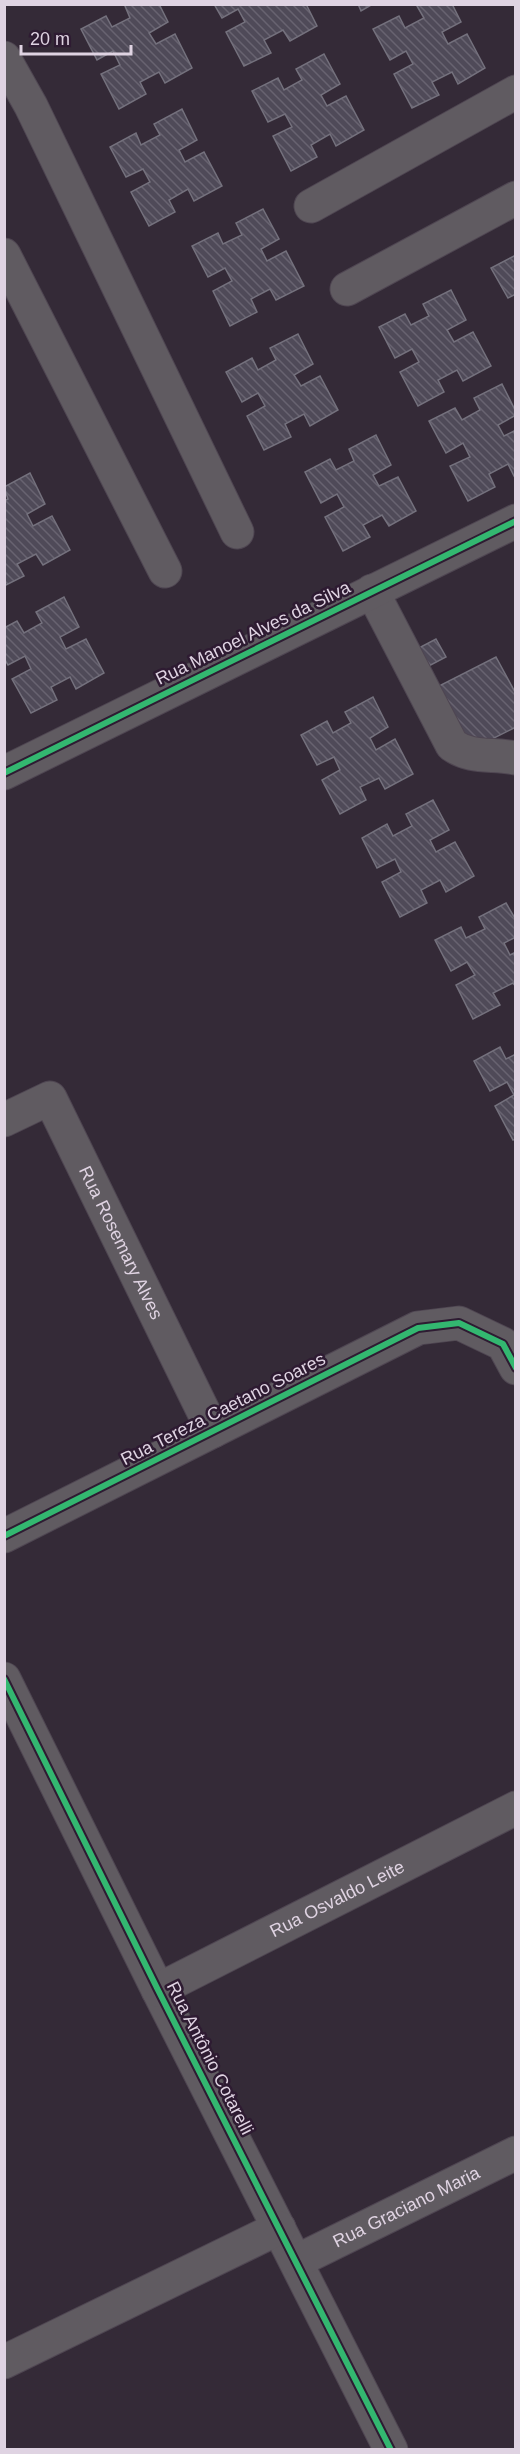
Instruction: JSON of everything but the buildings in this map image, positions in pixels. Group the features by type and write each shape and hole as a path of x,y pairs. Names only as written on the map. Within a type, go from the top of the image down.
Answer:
{"street":[{"path":"4,58 31,106 237,532"},
{"path":"311,206 516,92"},
{"path":"347,289 516,198"},
{"path":"4,255 165,570"},
{"name":"Rua Manoel Alves da Silva","path":"4,773 372,591 514,525"},
{"path":"372,591 452,745 466,755 495,754 516,758"},
{"name":"Rua Rosemary Alves","path":"4,1120 50,1098 213,1431"},
{"name":"Rua Tereza Caetano Soares","path":"4,1536 418,1328 459,1323 503,1344 516,1368"},
{"name":"Rua Antônio Cotarelli","path":"4,1678 158,1989 392,2450"},
{"name":"Rua Osvaldo Leite","path":"158,1989 516,1808"},
{"name":"Rua Graciano Maria","path":"297,2261 516,2153"},
{"path":"4,2362 279,2228"}],"cycle path":[{"path":"4,773 516,521"},
{"path":"4,1536 418,1328 459,1323 503,1344 516,1368"},
{"path":"4,1679 158,1990 391,2450"}]}
